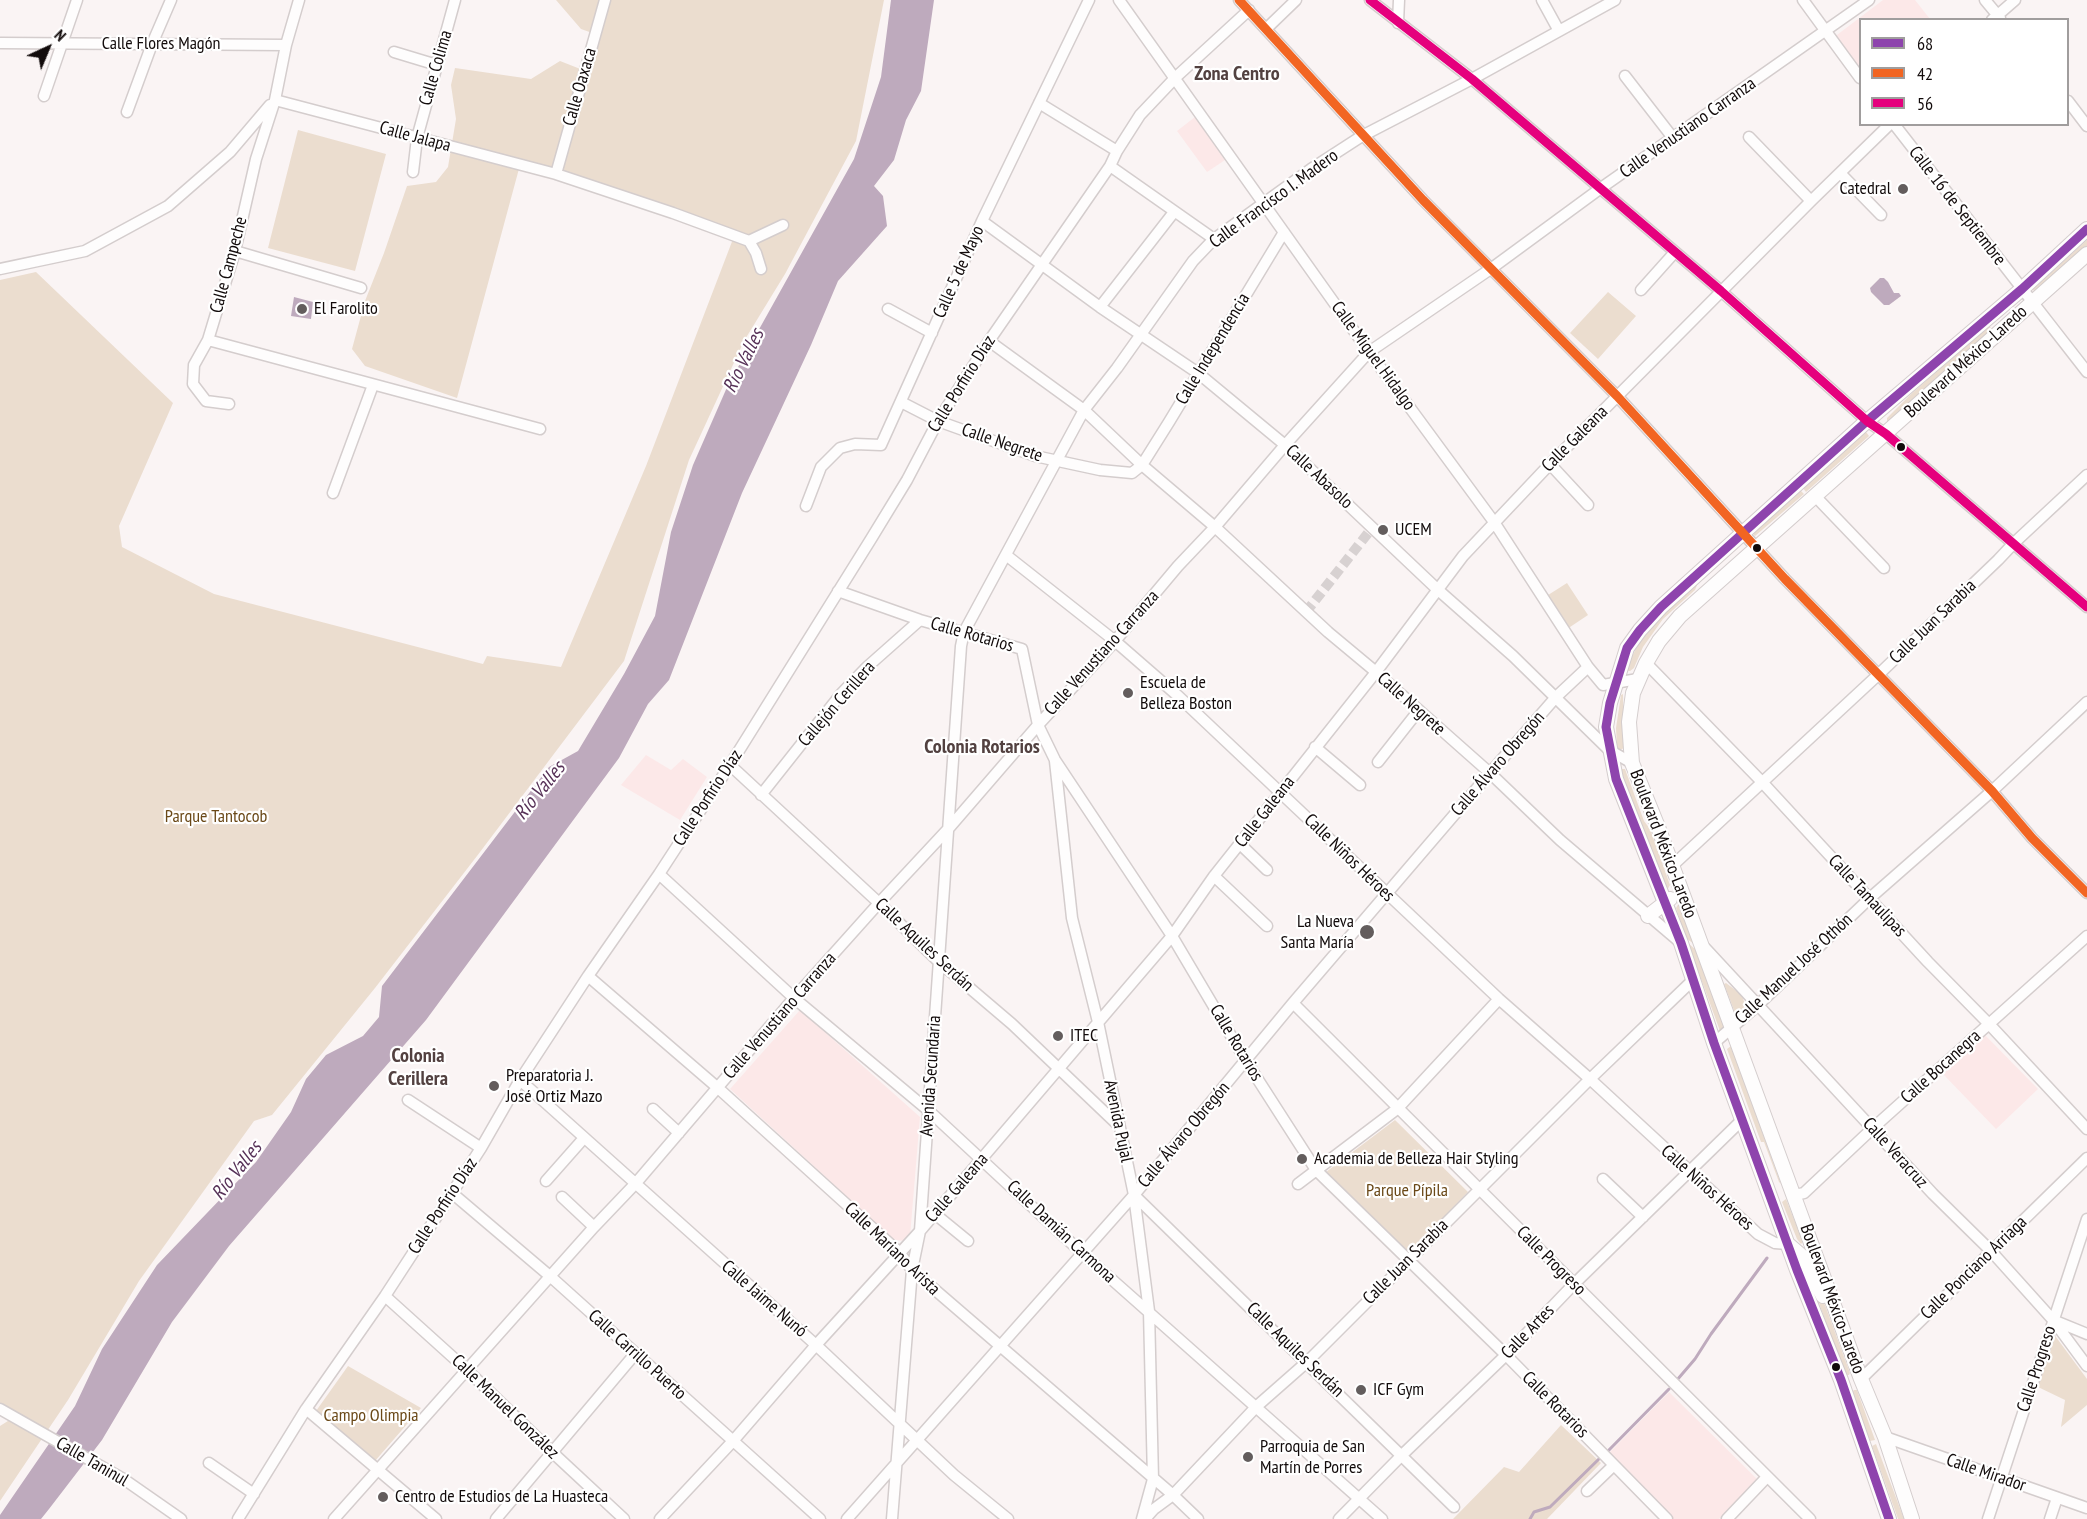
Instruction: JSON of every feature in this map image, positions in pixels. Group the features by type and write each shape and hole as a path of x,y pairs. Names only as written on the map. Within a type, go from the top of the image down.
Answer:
{"main road":[{"name":"Boulevard México-Laredo","path":"1889,1519 1841,1380 1714,1043 1681,943 1616,779 1606,727 1615,684 1627,648 1640,630 1669,600 1867,421 2022,289 2087,229"},
{"name":"Boulevard México-Laredo","path":"1912,1519 1885,1437 1861,1379 1795,1195 1632,763 1629,722 1633,693 1659,641 1680,616 2087,254"},
{"path":"1648,916 1680,889"},
{"path":"1767,1186 1795,1195"},
{"path":"1788,1244 1804,1258 1825,1300 1839,1319"},
{"path":"1841,1380 1852,1383 1861,1379"}],"street":[{"path":"44,96 77,0"},
{"path":"128,112 152,44 171,0"},
{"name":"Calle Campeche","path":"230,404 206,401 193,384 194,365 208,340 235,251 256,159 275,100 286,45 299,0"},
{"name":"Calle Colima","path":"413,172 417,138 455,0"},
{"name":"Calle Oaxaca","path":"556,174 605,0"},
{"name":"Calle 5 de Mayo","path":"806,506 821,467 840,448 855,444 881,445 982,221 1089,0"},
{"name":"Calle Miguel Hidalgo","path":"1119,0 1176,77 1369,352 1494,522 1588,667 1603,685 1615,684"},
{"path":"1239,0 1423,201 1617,396 1743,534 1992,791 2032,838 2087,893"},
{"path":"1266,29 1296,0"},
{"path":"1370,0 1472,80 1601,188 1867,421 1886,434 2087,607"},
{"path":"1398,23 1399,0"},
{"path":"1542,0 1559,31"},
{"name":"Calle Francisco I. Madero","path":"964,632 1084,410 1193,261 1214,239 1311,169 1362,136 1472,80 1615,0"},
{"path":"1803,0 1859,77"},
{"name":"Calle Venustiano Carranza","path":"334,1519 551,1278 594,1227 636,1183 794,998 949,828 1369,352 1492,268 1601,188 1869,0"},
{"path":"1985,0 1997,18 2015,0"},
{"name":"Calle Porfirio Díaz","path":"238,1519 306,1409 385,1296 481,1148 520,1080 730,765 901,490 939,421 989,341 1110,166 1140,115 1176,77 1249,10"},
{"name":"Calle Flores Magón","path":"0,43 286,45"},
{"path":"394,52 437,65"},
{"path":"1626,76 1673,138"},
{"name":"Calle Campeche","path":"0,269 85,251 168,206 230,152 275,100"},
{"name":"Calle Jalapa","path":"275,100 556,174 749,241"},
{"path":"1039,103 1117,151"},
{"path":"2069,104 2087,126"},
{"name":"Calle Galeana","path":"660,1519 733,1441 816,1345 935,1214 1172,936 1214,876 1376,672 1463,556 1550,464 1721,291 1890,126"},
{"name":"Calle 16 de Septiembre","path":"1894,126 2087,372"},
{"path":"1749,137 1811,201"},
{"path":"1110,166 1214,239"},
{"path":"1840,173 1881,215"},
{"path":"1100,307 1174,212"},
{"name":"Calle Abasolo","path":"982,221 1100,307 1198,373 1285,445 1437,589 1556,697 1609,750 1632,763"},
{"path":"760,269 756,253 749,241 783,225"},
{"name":"Calle Independencia","path":"1142,465 1284,232"},
{"path":"235,251 361,288"},
{"path":"1641,290 1675,252"},
{"path":"888,309 932,333"},
{"path":"208,340 540,429"},
{"name":"Calle Negrete","path":"989,341 1084,410 1320,625 1490,773 1560,840 1681,943"},
{"path":"333,493 373,385"},
{"name":"Calle Negrete","path":"901,402 939,421 1057,462 1100,470 1132,472 1142,465"},
{"path":"1550,464 1588,505"},
{"name":"Calle Juan Sarabia","path":"1672,866 1879,674 2013,543 2087,475"},
{"path":"1815,496 1884,568"},
{"name":"Calle Niños Héroes","path":"1006,555 1115,641 1177,695 1499,999 1590,1079 1758,1234 1775,1243 1788,1244"},
{"name":"Calle Rotarios","path":"838,591 920,620 1022,650 1038,725 1055,760 1172,936 1246,1061 1316,1170 1506,1355 1667,1519"},
{"name":"Callejón Cerillera","path":"761,795 867,666 920,620"},
{"name":"Avenida Secundaria","path":"892,1519 912,1270 920,1231 961,646 964,632"},
{"name":"Calle Tamaulipas","path":"1646,663 1762,782 1928,962 2087,1129"},
{"name":"Calle Álvaro Obregón","path":"848,1519 1134,1195 1293,1003 1556,697 1588,667"},
{"path":"1615,684 1638,679"},
{"name":"Calle Manuel José Othón","path":"1714,1043 2087,702"},
{"path":"1378,762 1419,710"},
{"path":"1315,747 1360,785"},
{"name":"Avenida Pujal","path":"1055,760 1072,918 1098,1022 1134,1195 1149,1311 1153,1479 1144,1519"},
{"name":"Calle Aquiles Serdán","path":"730,765 938,961 1012,1024 1118,1125"},
{"path":"1240,843 1267,870"},
{"name":"Calle Damián Carmona","path":"659,874 794,998 983,1159 1082,1252 1382,1519"},
{"path":"1214,876 1267,926"},
{"name":"Calle Bocanegra","path":"1795,1195 1804,1193 2087,936"},
{"name":"Calle Veracruz","path":"1700,942 1933,1194 1991,1251 2053,1320 2087,1366"},
{"name":"Calle Mariano Arista","path":"588,976 718,1088 899,1252 912,1270 1198,1519"},
{"name":"Calle Juan Sarabia","path":"1144,1519 1173,1495 1257,1406 1307,1362 1479,1188 1693,980"},
{"path":"1298,1184 1397,1109 1499,999"},
{"name":"Calle Progreso","path":"1293,1003 1810,1519"},
{"name":"Calle Jaime Nunó","path":"520,1080 816,1345 954,1474 1008,1519"},
{"path":"408,1100 481,1148"},
{"path":"653,1109 679,1132"},
{"name":"Calle Artes","path":"1339,1519 1742,1120"},
{"path":"546,1181 584,1138"},
{"name":"Calle Ponciano Arriaga","path":"1861,1379 2087,1158"},
{"path":"1603,1179 1643,1217"},
{"name":"Calle Carrillo Puerto","path":"452,1192 820,1519"},
{"name":"Calle Aquiles Serdán","path":"1134,1195 1454,1507"},
{"path":"562,1197 594,1227"},
{"path":"935,1214 968,1241"},
{"name":"Calle Progreso","path":"1988,1519 2087,1219"},
{"name":"Calle Manuel González","path":"385,1296 467,1370 624,1519"},
{"path":"2053,1320 2087,1334"},
{"path":"496,1519 635,1354"},
{"path":"306,1409 436,1519"},
{"name":"Calle Taninul","path":"0,1410 124,1480 181,1519"},
{"name":"Calle Mirador","path":"1885,1437 2087,1508"},
{"path":"1587,1491 1611,1462"},
{"path":"209,1463 254,1494"},
{"path":"1727,1519 1767,1477"},
{"path":"2050,1519 2056,1498"}],"shaded area":[{"path":"1883,0 1915,0 1929,18 1859,18"},
{"path":"1859,18 1859,71 1833,38"},
{"path":"1195,117 1225,160 1207,172 1177,131"},
{"path":"646,755 671,770 683,759 707,777 680,820 621,785"},
{"path":"800,1010 920,1117 910,1236 906,1241 894,1240 730,1089"},
{"path":"1984,1034 2038,1089 1996,1129 1943,1074"},
{"path":"1669,1392 1758,1480 1719,1519 1673,1519 1608,1454"}],"green space":[{"name":"Parque Tantocob","path":"556,0 884,0 856,141 785,274 744,341 689,460 624,661 375,988 272,1115 254,1121 139,1281 68,1400 0,1501 0,1426 19,1414 0,1403 0,280 36,272 173,403 119,526 122,547 214,594 483,664 487,656 561,667 646,466 733,239 520,165 457,398 365,366 352,349 365,301 407,186 436,182 448,167 456,119 451,85 455,68 531,79 560,61 588,72 598,35 581,29"},
{"path":"298,130 386,154 355,271 268,248"},
{"path":"2087,240 2087,246 2035,291 2032,290"},
{"path":"1608,292 1636,316 1598,359 1570,333"},
{"path":"1989,326 1992,329 1887,422 1887,418 1910,395"},
{"path":"1866,432 1869,436 1806,492 1803,488"},
{"path":"1800,490 1804,494 1754,535 1753,533"},
{"path":"1738,546 1663,619 1643,647 1634,668 1630,671 1625,670 1640,641 1659,617"},
{"path":"1567,583 1588,615 1567,629 1545,597"},
{"path":"1623,694 1624,748 1620,750 1617,747 1616,728"},
{"path":"1622,769 1625,769 1644,821 1650,829 1670,885 1666,892 1621,773"},
{"path":"1679,903 1694,944 1686,938 1676,908"},
{"path":"1688,943 1696,950 1724,1027 1720,1031"},
{"path":"1726,983 1742,995 1746,1008 1737,1018 1724,984"},
{"path":"1731,1046 1781,1184 1764,1142 1761,1142 1727,1049"},
{"name":"Parque Pípila","path":"1395,1120 1468,1192 1409,1253 1326,1172"},
{"path":"1786,1199 1803,1242 1801,1244 1782,1202"},
{"path":"1802,1256 1825,1305 1849,1375 1845,1375"},
{"path":"2053,1333 2087,1379 2087,1405 2061,1427 2065,1400 2038,1387"},
{"name":"Campo Olimpia","path":"348,1366 421,1408 375,1461 316,1411"},
{"path":"1857,1390 1875,1440 1870,1441 1852,1392"},
{"path":"1561,1425 1601,1463 1547,1519 1453,1519 1504,1467 1519,1472"},
{"path":"1876,1444 1904,1519 1898,1519 1872,1446"}],"water":[{"name":"Río Valles","path":"891,0 934,0 921,91 906,120 894,160 874,186 883,196 887,226 838,281 811,345 742,493 669,680 648,704 619,758 426,1020 229,1246 172,1322 102,1440 49,1509 41,1519 0,1519 0,1515 75,1406 102,1349 157,1265 256,1162 291,1112 306,1079 326,1055 363,1036 379,1017 382,986 549,767 578,751 624,674 655,616 671,532 693,465 728,385 854,159 881,77"},
{"path":"1880,278 1884,278 1894,293 1899,293 1901,296 1889,305 1884,305 1871,292 1870,288"},
{"name":"El Farolito","path":"294,297 313,302 311,319 291,316"}],"waterway":[{"path":"1677,1380 1695,1359 1767,1258"},
{"path":"1607,1452 1669,1389"},
{"path":"1530,1519 1534,1512 1550,1507 1602,1456"}],"tunnel":[{"path":"1306,612 1372,528"}],"transit line":[{"name":"42","path":"1239,0 1423,200 1617,396 1785,579 1992,791 2032,838 2087,893"},
{"name":"56","path":"1370,0 1472,79 1721,291 1867,421 1886,434 2087,607"},
{"name":"68","path":"1889,1519 1841,1380 1797,1270 1714,1043 1681,943 1616,779 1606,727 1610,703 1627,648 1661,607 1867,421 2022,289 2087,229"}],"place":[{"name":"Catedral","path":"1903,189"},
{"name":"El Farolito","path":"302,309"},
{"name":"UCEM","path":"1383,530"},
{"name":"Escuela de Belleza Boston","path":"1128,693"},
{"name":"La Nueva Santa María","path":"1367,932"},
{"name":"ITEC","path":"1058,1036"},
{"name":"Preparatoria J. José Ortiz Mazo","path":"494,1086"},
{"name":"Academia de Belleza Hair Styling","path":"1302,1159"},
{"name":"ICF Gym","path":"1361,1390"},
{"name":"Parroquia de San Martín de Porres","path":"1248,1457"},
{"name":"Centro de Estudios de La Huasteca","path":"383,1497"}],"district":[{"name":"Zona Centro","path":"1237,74"},
{"name":"Colonia Rotarios","path":"982,747"},
{"name":"Colonia Cerillera","path":"418,1068"}]}
